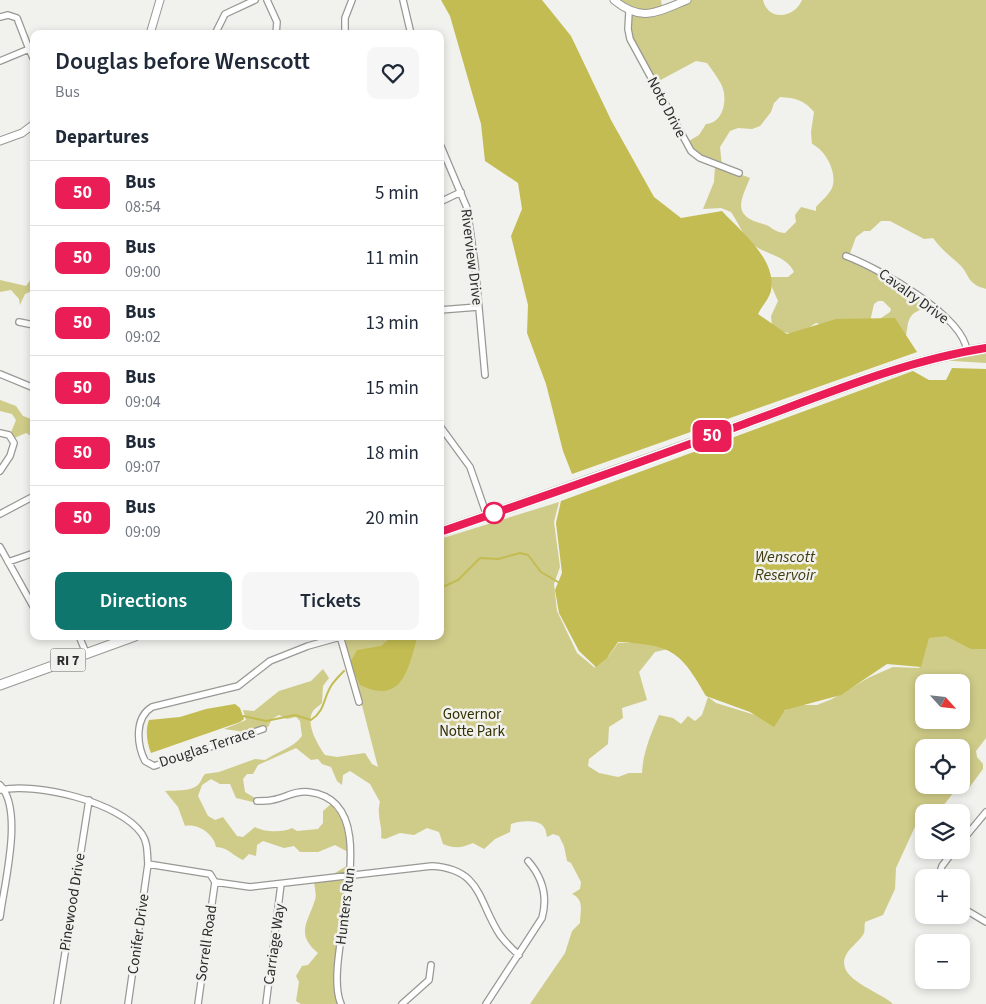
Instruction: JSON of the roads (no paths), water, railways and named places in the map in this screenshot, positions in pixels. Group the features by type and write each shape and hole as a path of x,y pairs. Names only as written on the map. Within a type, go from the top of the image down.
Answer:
{"main road":[{"path":"444,531 916,364 986,348"},
{"name":"RI 7","path":"0,685 123,640"}],"street":[{"path":"151,30 160,0"},
{"path":"218,30 225,14 255,0"},
{"path":"267,0 276,22 276,30"},
{"path":"345,30 346,18 352,0"},
{"path":"403,0 410,30"},
{"path":"614,0 629,12 635,14 657,12 687,0"},
{"name":"Noto Drive","path":"629,12 628,29 630,39 691,151 700,158 739,173"},
{"path":"0,17 8,15 17,18 29,49 0,61"},
{"path":"0,141 30,127"},
{"name":"Riverview Drive","path":"444,153 461,192 470,226 485,376"},
{"path":"444,200 461,192"},
{"name":"Cavalry Drive","path":"846,256 881,271 920,298 954,325 963,336 967,351"},
{"path":"444,310 478,306"},
{"path":"20,322 30,324"},
{"path":"0,374 30,386"},
{"path":"444,431 470,467 486,516"},
{"path":"0,433 9,435 14,443 10,456 0,471"},
{"path":"0,514 30,498"},
{"path":"0,547 30,601"},
{"path":"8,562 30,554"},
{"path":"81,640 86,653"},
{"name":"Douglas Terrace","path":"263,729 154,766 145,761 140,748 140,724 144,714 152,707 238,686 270,661 329,640"},
{"path":"341,640 359,702"},
{"path":"0,917 13,824 10,802 1,788"},
{"name":"Conifer Drive","path":"1,788 18,788 75,795 123,816 141,833 147,848 148,864 128,1004"},
{"name":"Hunters Run","path":"257,801 272,800 300,792 310,792 328,799 340,811 345,820 350,874 337,978 341,1004"},
{"name":"Pinewood Drive","path":"57,1004 88,800"},
{"path":"970,831 986,812"},
{"path":"486,1004 539,926 546,897 540,879 528,861"},
{"path":"148,864 210,874 215,882 250,887 432,866 454,869 472,881 500,934 519,955"},
{"name":"Sorrell Road","path":"198,1004 215,882"},
{"name":"Carriage Way","path":"266,1004 281,884"},
{"path":"970,912 986,922"},
{"path":"402,1004 429,980 431,965"}],"water":[{"path":"441,0 542,0 571,36 611,120 654,197 681,218 722,211 763,257 769,268 771,291 758,314 787,334 836,319 895,318 917,352 572,474 563,451 546,384 527,333 528,305 511,236 522,209 518,183 485,161 481,124 450,16"},
{"name":"Wenscott Reservoir","path":"952,368 986,369 986,649 971,649 946,636 929,638 921,667 887,664 841,695 785,710 774,727 750,712 706,696 681,659 662,648 618,642 607,658 596,667 579,651 559,613 555,590 562,573 556,523 561,501 913,371 929,380 946,380"},
{"path":"388,640 416,640 409,665 400,683 384,691 360,685 350,663 357,650 381,646"},
{"path":"235,704 240,708 244,719 240,722 151,753 147,736 149,720 180,717 206,709"}],"waterway":[{"path":"445,586 458,580 480,558 498,559 520,553 528,555 541,572 558,582"},
{"path":"243,716 266,721 295,715 311,720 319,713 328,691 344,671"}],"park label":[{"name":"Governor Notte Park","path":"472,722"}]}
